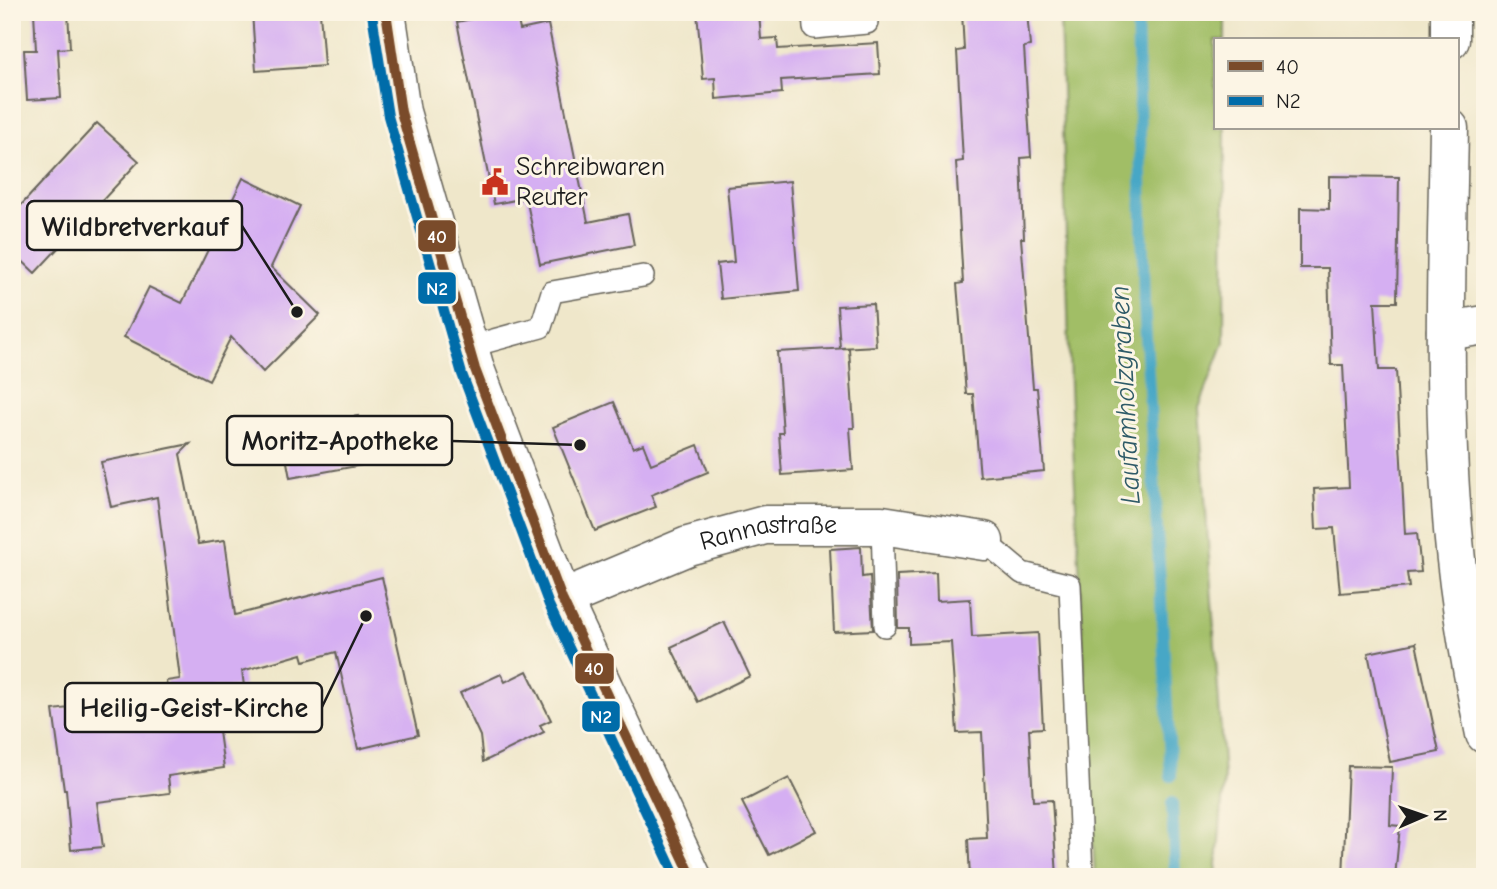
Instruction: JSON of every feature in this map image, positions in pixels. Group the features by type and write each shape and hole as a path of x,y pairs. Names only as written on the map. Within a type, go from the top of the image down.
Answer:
{"street":[{"path":"386,12 401,113 468,347 562,599 692,877"},
{"path":"1450,12 1450,38"},
{"path":"1449,130 1446,331 1451,505 1474,684 1485,734"},
{"path":"1446,331 1485,325"},
{"name":"Rannastraße","path":"562,599 688,546 765,525 882,525 984,541"}],"lane":[{"path":"813,12 814,28 867,23"},
{"path":"468,347 541,327 552,292 642,276"},
{"path":"882,525 885,626"},
{"path":"984,541 1023,573 1070,585 1082,875"}],"green space":[{"path":"1060,12 1225,12 1225,38 1214,38 1214,130 1225,130 1224,342 1199,408 1224,778 1216,877 1095,877 1070,388"}],"building":[{"path":"34,12 68,12 70,48 58,49 61,98 27,100 24,50 36,50"},
{"path":"252,12 320,12 324,66 256,71"},
{"path":"516,12 520,30 548,24 588,222 628,214 634,245 540,264 526,198 494,204 457,22"},
{"path":"697,12 759,12 761,39 777,38 778,49 878,43 880,74 781,80 782,93 716,99 715,78 703,79"},
{"path":"962,12 1027,12 1030,46 1024,47 1031,157 1021,158 1024,238 1021,238 1033,388 1037,388 1044,471 980,477 973,394 966,394 957,284 963,283 956,162 963,161 957,51 964,50"},
{"path":"97,123 139,161 35,273 12,251 12,215"},
{"path":"1329,176 1399,177 1397,302 1375,302 1379,370 1396,370 1405,534 1417,533 1421,572 1407,573 1409,587 1340,593 1334,528 1316,529 1314,489 1349,487 1343,365 1331,365 1328,268 1300,268 1300,208 1329,209"},
{"path":"243,178 300,206 271,267 320,315 263,372 231,337 209,380 124,337 149,287 182,303"},
{"path":"790,181 799,291 721,299 717,264 734,262 727,187"},
{"path":"873,304 876,346 840,348 837,306"},
{"path":"849,348 854,428 850,428 853,470 782,475 779,433 783,433 777,352"},
{"path":"614,402 633,448 643,444 651,464 698,445 708,472 651,495 656,507 595,531 553,427"},
{"path":"358,416 368,464 290,478 281,430"},
{"path":"190,444 180,454 198,544 225,540 235,615 382,577 418,735 358,749 336,652 304,661 302,654 242,671 244,686 213,688 224,768 168,776 170,793 97,802 103,847 71,850 66,790 53,710 168,695 166,681 180,679 157,497 111,507 101,462"},
{"path":"861,547 862,577 870,576 873,630 834,632 830,549"},
{"path":"936,573 937,601 970,599 972,637 1038,633 1043,728 1029,729 1033,801 1052,800 1057,877 970,877 968,839 987,838 982,732 957,733 951,642 909,644 909,628 898,628 897,575"},
{"path":"724,622 750,676 698,702 671,647"},
{"path":"1416,643 1439,752 1390,762 1368,653"},
{"path":"527,671 551,720 540,725 544,732 483,762 480,736 460,693 501,674 505,682"},
{"path":"1348,766 1392,767 1390,825 1400,826 1395,877 1343,877"},
{"path":"789,778 816,831 769,855 742,802"}],"waterway":[{"name":"Laufamholzgraben","path":"1137,12 1144,302 1171,776"},
{"name":"Laufamholzgraben","path":"1172,803 1175,877"}],"transit line":[{"name":"40","path":"386,12 401,112 475,369 562,599 692,877"},
{"name":"N2","path":"372,14 388,116 462,374 549,605 676,877"}],"place":[{"name":"Schreibwaren Reuter","path":"495,182"},
{"name":"Wildbretverkauf","path":"297,312"},
{"name":"Moritz-Apotheke","path":"580,445"},
{"name":"Heilig-Geist-Kirche","path":"366,616"}]}
